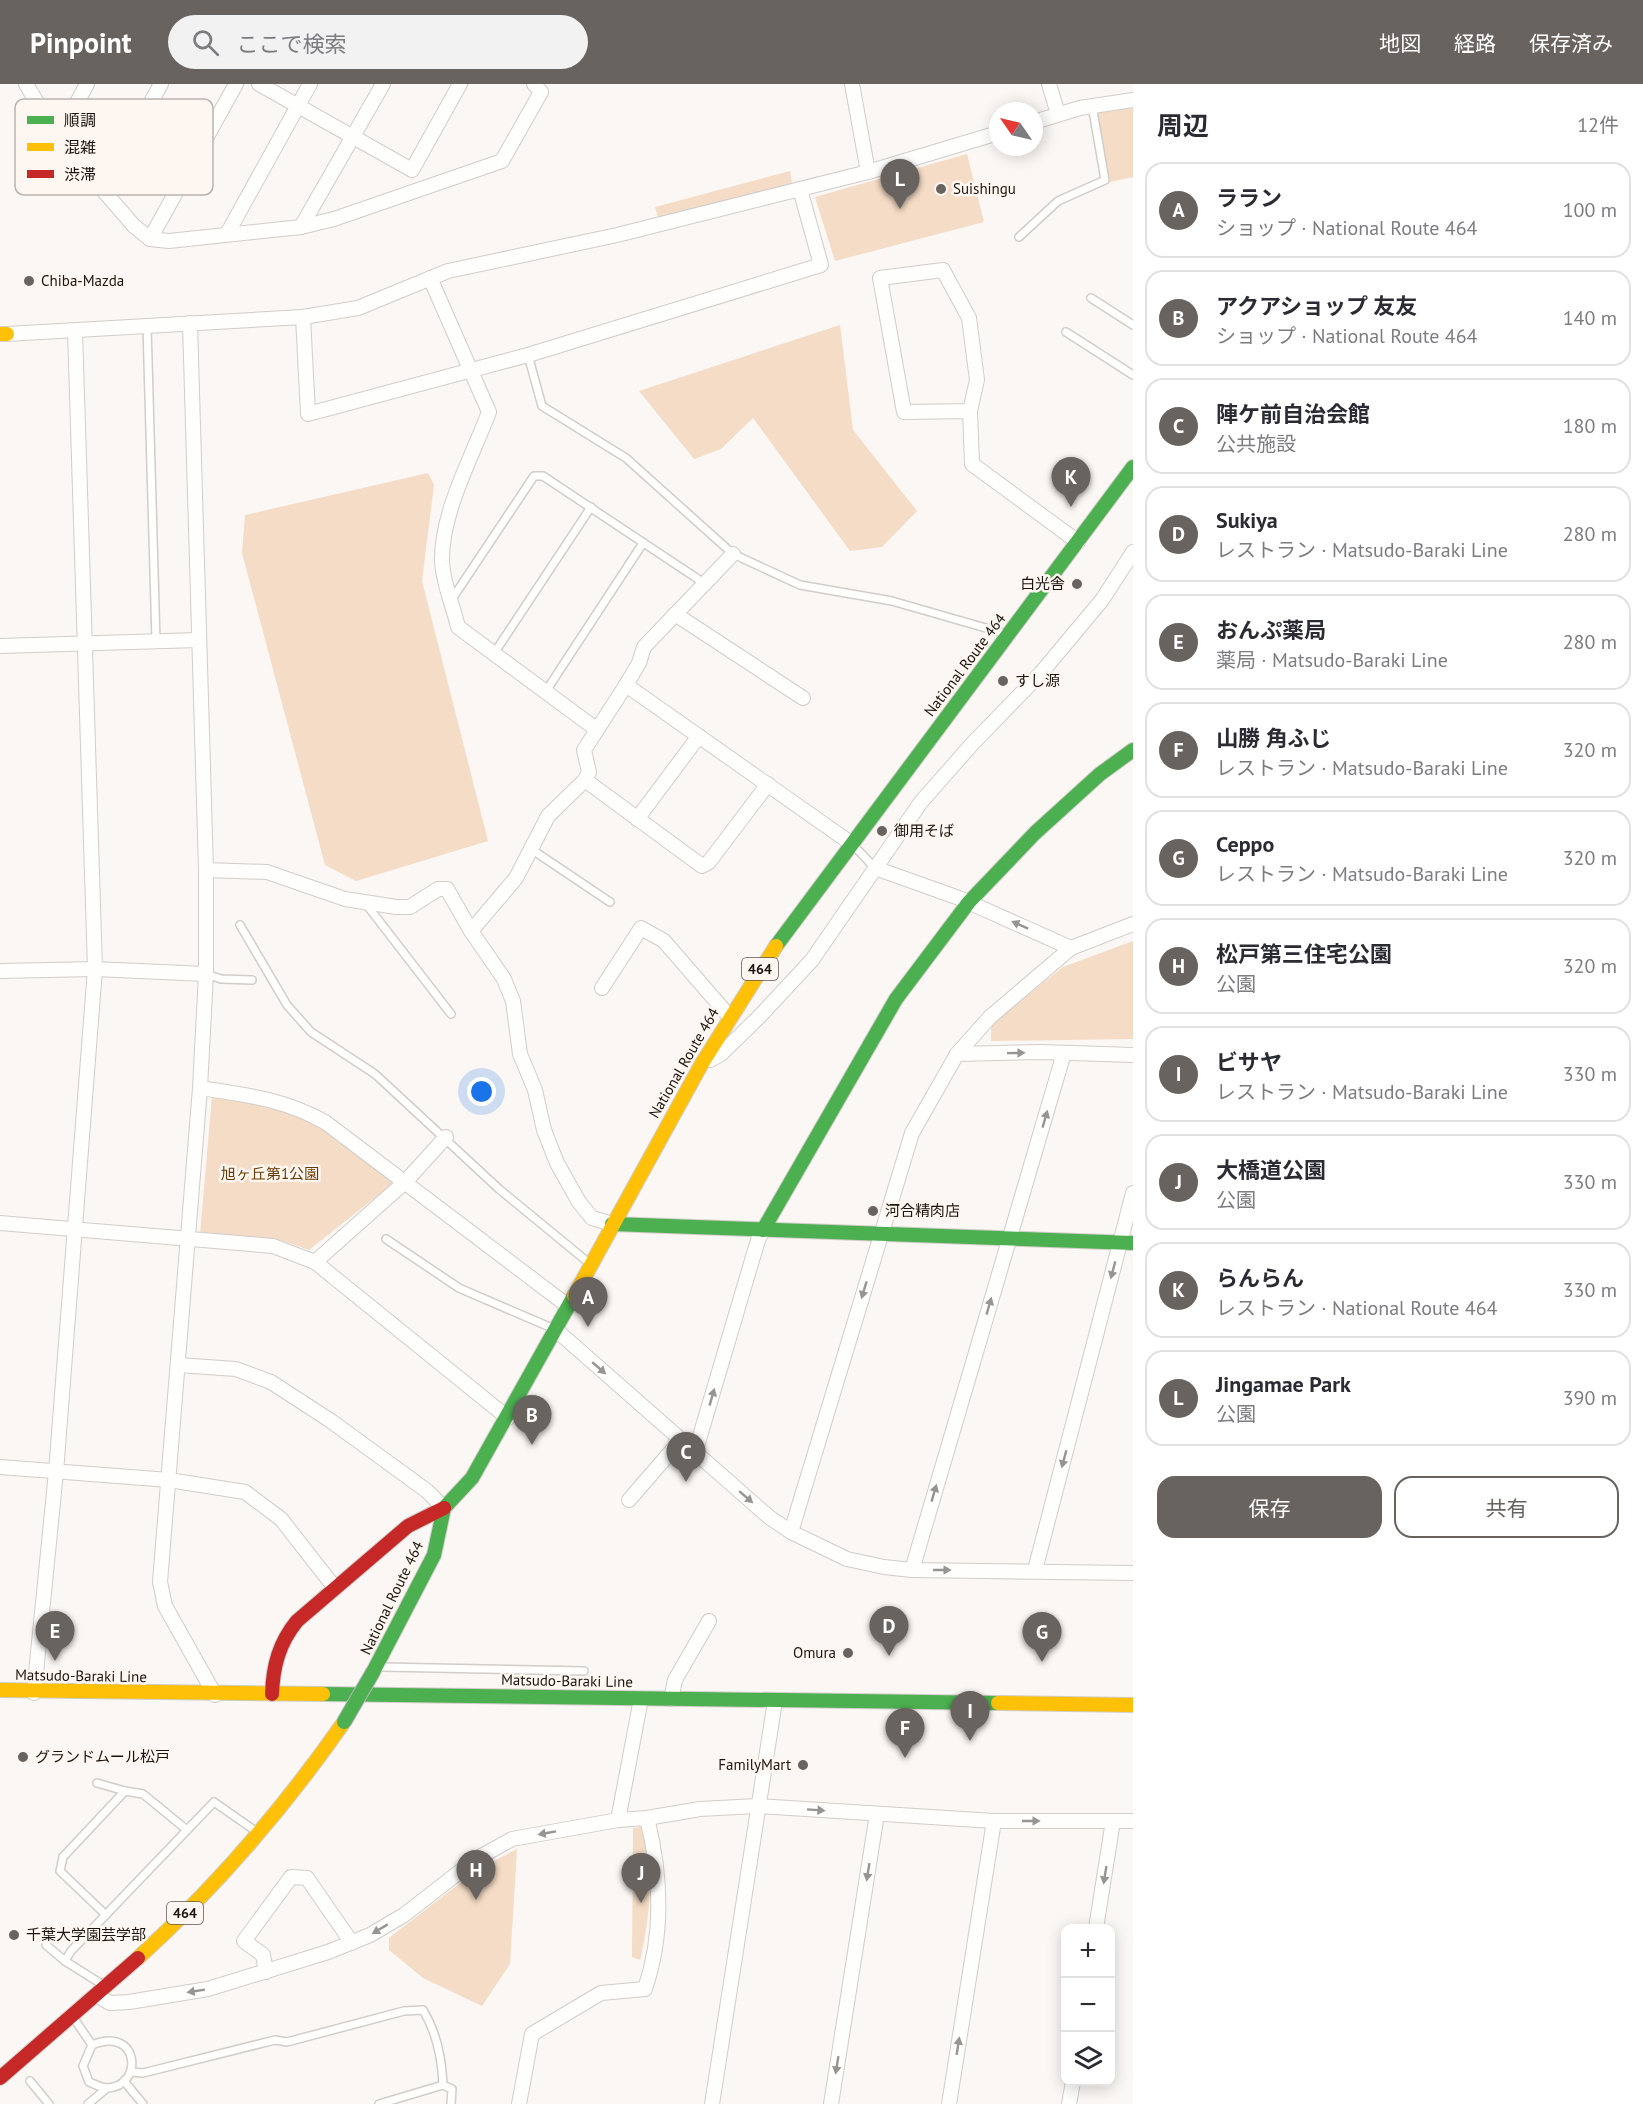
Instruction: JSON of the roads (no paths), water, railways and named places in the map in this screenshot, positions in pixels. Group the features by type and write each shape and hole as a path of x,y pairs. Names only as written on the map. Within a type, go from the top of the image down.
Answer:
{"main road":[{"name":"National Route 464","path":"259,1833 309,1773 344,1722 375,1669 434,1555 444,1508 472,1478 508,1418 612,1224 729,1016 772,951 1133,467"},
{"path":"763,1230 896,999 969,902 1035,833 1100,774 1133,750"},
{"path":"612,1224 1127,1243"},
{"path":"272,1694 276,1655 284,1636 335,1588 408,1526 444,1508"},
{"name":"Matsudo-Baraki Line","path":"2,1691 1133,1705"},
{"name":"464","path":"0,2078 74,2018 156,1943 259,1833"}],"street":[{"path":"26,84 35,99"},
{"path":"79,99 87,84"},
{"path":"153,99 161,84"},
{"path":"213,125 236,84"},
{"path":"259,84 412,170 424,188"},
{"path":"226,234 310,84"},
{"path":"301,227 383,84"},
{"path":"412,170 460,84"},
{"path":"107,195 134,226 150,238 169,240 301,227 502,161 541,92 534,84"},
{"path":"852,84 868,172"},
{"path":"1049,84 1058,114"},
{"path":"1043,119 1092,105 1133,100"},
{"path":"4,334 303,317 358,308 448,271 617,235 868,172 989,136"},
{"path":"303,317 308,414 528,355 821,265 800,189"},
{"path":"150,238 174,195"},
{"path":"970,411 904,412 880,278 943,270 969,318 977,380 970,411 972,464 1078,542"},
{"path":"430,279 489,412 443,532 443,571 458,627 495,652 596,729"},
{"path":"190,323 206,870 206,974 200,1088 160,1582 165,1606 215,1695"},
{"path":"34,1693 56,1473 95,969 75,331"},
{"path":"701,1065 722,1054 812,960 921,802 973,742 1041,673 1102,600 1133,552"},
{"path":"471,932 516,878 548,816 585,780 589,772 584,750 639,663 644,647 733,554"},
{"path":"675,614 802,698"},
{"path":"0,646 198,639"},
{"path":"626,685 852,844"},
{"path":"637,819 699,736"},
{"path":"585,780 702,866 709,862 768,784"},
{"path":"875,868 969,902 1071,948"},
{"path":"206,870 267,872 345,899 410,907 438,889 447,889 471,932 504,979 513,1001 520,1054 535,1090 544,1130 557,1163 579,1202 592,1218 612,1224"},
{"path":"791,1532 912,1133 957,1054 990,1017 1071,948 1133,924"},
{"path":"602,988 641,928 664,941 729,1016"},
{"path":"0,971 95,969 206,974"},
{"path":"912,1570 1064,1053"},
{"path":"957,1054 1133,1055"},
{"path":"200,1088 271,1098 300,1108 325,1122 568,1306"},
{"path":"315,1262 405,1182 446,1137"},
{"path":"1035,1570 1127,1243 1133,1193"},
{"path":"0,1223 273,1246 315,1262 508,1418"},
{"path":"695,1453 763,1230"},
{"path":"555,1329 769,1517 791,1532 847,1559 912,1570 1133,1573"},
{"path":"178,1365 236,1369 271,1382 331,1421 427,1491 444,1508"},
{"path":"629,1500 681,1440"},
{"path":"0,1467 169,1480 245,1492 281,1519 335,1588"},
{"path":"671,1699 675,1680 709,1621"},
{"path":"611,1821 641,1699"},
{"path":"712,2104 775,1701"},
{"path":"103,1992 110,2002 129,2002 208,1989 266,1972 352,1942 404,1915 476,1859 512,1839 611,1821 647,1818 700,1809 757,1806 994,1821 1133,1821"},
{"path":"831,2104 877,1814"},
{"path":"519,2104 532,2034 601,1993 645,1989 655,1962 658,1912 657,1858 647,1818"},
{"path":"949,2104 994,1821"},
{"path":"1097,1924 1113,1821"},
{"path":"266,1972 263,1955 244,1941 291,1877 308,1878 352,1942"},
{"path":"1069,2104 1071,2086"}],"lane":[{"path":"1019,237 1058,201 1105,180 1092,105"},
{"path":"1091,298 1133,325"},
{"path":"147,325 156,641"},
{"path":"1066,332 1133,375"},
{"path":"528,355 542,406 626,458 733,554 800,585 892,601 1008,635"},
{"path":"452,599 534,476 543,476 704,583"},
{"path":"495,652 591,507"},
{"path":"546,691 643,543"},
{"path":"852,844 875,868"},
{"path":"531,849 610,902"},
{"path":"364,902 451,1014"},
{"path":"240,925 287,1005 310,1032 375,1074 534,1220 591,1264"},
{"path":"206,974 221,979 252,980"},
{"path":"386,1239 459,1288 555,1329"},
{"path":"375,1669 584,1671"},
{"path":"97,1783 143,1794 187,1830"},
{"path":"106,1914 60,1871 63,1857 125,1791"},
{"path":"64,1961 214,1802 259,1833"},
{"path":"46,1945 103,1992"},
{"path":"130,2072 143,2073 275,2040 287,2042 404,2011 423,2010 442,2059 443,2085"},
{"path":"74,2018 92,2045"},
{"path":"88,2104 107,2088 124,2081 133,2068 132,2056 122,2043 107,2039 92,2045 83,2066 89,2082 107,2088"},
{"path":"30,2081 49,2104"},
{"path":"124,2081 143,2104"},
{"path":"379,2104 443,2085 452,2089 451,2104"}],"place":[{"name":"Suishingu","path":"941,189"},
{"name":"Jingamae Park","path":"900,209"},
{"name":"Chiba-Mazda","path":"29,281"},
{"name":"らんらん","path":"1071,507"},
{"name":"白光舎","path":"1077,584"},
{"name":"すし源","path":"1003,681"},
{"name":"御用そば","path":"882,831"},
{"name":"河合精肉店","path":"873,1211"},
{"name":"ララン","path":"588,1327"},
{"name":"アクアショップ 友友","path":"532,1445"},
{"name":"陣ケ前自治会館","path":"686,1482"},
{"name":"Omura","path":"848,1653"},
{"name":"Sukiya","path":"889,1656"},
{"name":"おんぷ薬局","path":"55,1661"},
{"name":"Ceppo","path":"1042,1662"},
{"name":"ビサヤ","path":"970,1741"},
{"name":"グランドムール松戸","path":"23,1757"},
{"name":"山勝 角ふじ","path":"905,1758"},
{"name":"FamilyMart","path":"803,1765"},
{"name":"松戸第三住宅公園","path":"476,1900"},
{"name":"大橋道公園","path":"641,1903"},
{"name":"千葉大学園芸学部","path":"14,1935"}],"park label":[{"name":"旭ヶ丘第1公園","path":"270,1174"}]}
